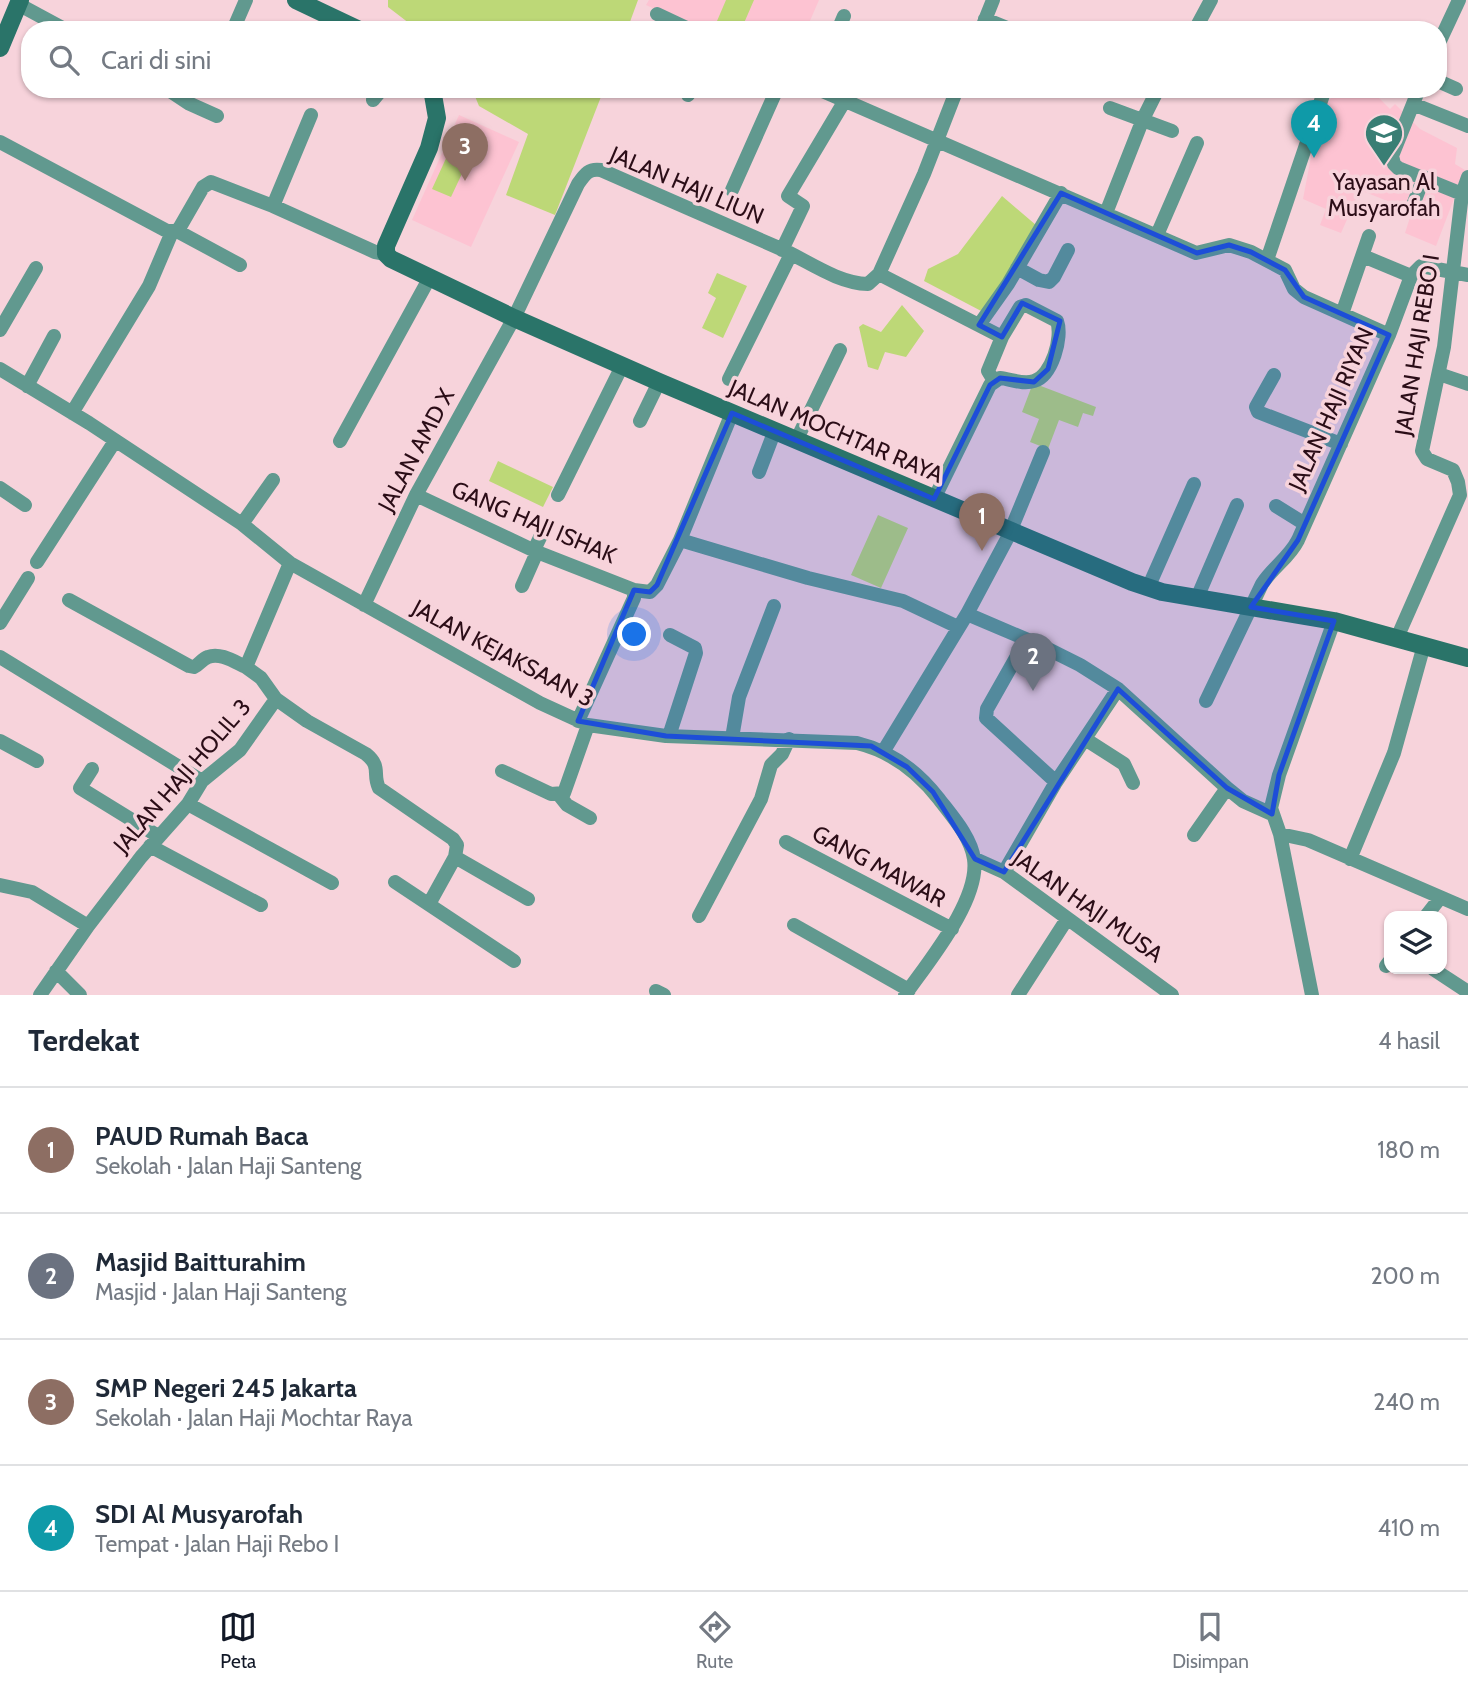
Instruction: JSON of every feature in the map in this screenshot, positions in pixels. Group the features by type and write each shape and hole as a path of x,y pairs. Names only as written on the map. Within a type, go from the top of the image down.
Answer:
{"street":[{"path":"237,21 246,0"},
{"path":"296,0 339,21"},
{"path":"984,21 993,0"},
{"path":"1200,21 1211,0"},
{"path":"1447,26 1459,0"},
{"path":"0,48 19,2 51,21"},
{"path":"657,14 672,21"},
{"path":"1447,85 1456,89"},
{"path":"180,98 217,116"},
{"path":"72,413 149,286 174,232 203,187 211,182 273,206 375,252 386,254 386,246 429,148 437,118 434,98"},
{"path":"732,190 773,98"},
{"path":"836,98 1196,253 1229,245 1267,260 1285,270 1298,293 1389,335"},
{"path":"954,98 879,274 1002,337"},
{"path":"1106,213 1154,98"},
{"path":"1267,260 1322,98"},
{"path":"1415,98 1392,156 1394,164 1462,194"},
{"path":"729,379 787,252 803,206 788,196 844,102"},
{"path":"1413,104 1468,126"},
{"path":"1110,108 1172,131"},
{"path":"273,206 311,115"},
{"path":"0,142 240,265"},
{"path":"1157,235 1197,143"},
{"name":"JALAN HAJI LIUN","path":"514,318 578,184 589,170 601,170 856,283 868,284 879,274"},
{"path":"1413,205 1424,177"},
{"name":"JALAN HAJI REBO I","path":"1464,496 1453,470 1422,454 1461,274 1462,194 1468,177"},
{"path":"979,325 1017,268 1061,193"},
{"path":"1342,314 1369,236"},
{"path":"1017,268 1039,280 1049,282 1068,250"},
{"name":"JALAN MOCHTAR RAYA","path":"386,254 391,259 514,318 622,366 1148,587 1334,621 1468,658"},
{"path":"1363,256 1411,276 1421,266 1461,274"},
{"path":"0,330 36,268"},
{"name":"JALAN HAJI RIYAN","path":"1206,701 1268,576 1295,547 1389,335 1411,276"},
{"path":"340,441 430,277"},
{"path":"934,499 990,385 1000,378 1034,382 1045,374 1059,328 1054,318 1023,305 1002,337 988,371 994,381"},
{"name":"JALAN AMD X","path":"364,605 416,495 514,318"},
{"path":"27,386 54,336"},
{"path":"797,439 840,350"},
{"path":"558,495 622,366"},
{"name":"JALAN KEJAKSAAN 3","path":"0,369 242,524 290,563 540,703 583,723 669,736 857,743 883,752 906,767 933,792 971,845 975,859"},
{"path":"1438,374 1468,384"},
{"path":"1274,375 1258,403 1258,412 1341,444"},
{"path":"640,421 659,382"},
{"path":"502,771 551,794 559,795 565,791 583,723 631,607 635,590 650,592 657,585 680,540 732,413"},
{"path":"759,472 775,430"},
{"path":"37,562 115,441"},
{"path":"883,752 967,614 1012,531 1043,452"},
{"path":"242,524 273,480"},
{"path":"1148,587 1194,485"},
{"path":"0,488 24,505"},
{"name":"GANG HAJI ISHAK","path":"416,495 535,551 635,590"},
{"path":"1397,638 1464,496"},
{"path":"1197,598 1237,505"},
{"path":"1276,506 1306,524"},
{"path":"522,586 544,529"},
{"path":"680,540 706,550 808,578 903,601 958,627"},
{"path":"246,667 290,563"},
{"path":"0,623 28,578"},
{"path":"69,600 189,666 194,667 208,656 222,656 246,667 261,678 276,699"},
{"path":"732,738 738,697 774,606"},
{"path":"967,614 1071,660 1118,689 1227,788 1244,801 1272,814"},
{"path":"1312,995 1280,834 1272,814 1272,799 1334,621"},
{"path":"669,736 696,653 691,644 670,635"},
{"path":"1026,640 987,709 986,718 1056,782"},
{"path":"1350,859 1388,771 1424,645"},
{"path":"0,657 202,781"},
{"path":"1003,872 1056,782 1118,689"},
{"name":"JALAN HAJI HOLIL 3","path":"40,995 88,926 154,841 188,804 202,781 240,750 276,699 307,721 373,760 377,768 379,788 453,839 457,845 455,857"},
{"path":"1085,738 1124,764 1133,783"},
{"path":"699,916 761,799 771,765 782,754 789,739"},
{"path":"0,741 37,761"},
{"path":"92,769 80,788 154,841 261,905"},
{"path":"1194,835 1227,788"},
{"path":"559,795 567,805 590,818"},
{"path":"188,804 332,883"},
{"path":"1280,834 1308,841 1468,909"},
{"name":"GANG MAWAR","path":"786,842 952,929"},
{"path":"429,904 455,857 528,899"},
{"path":"794,925 907,993 952,929 965,902 975,859"},
{"name":"JALAN HAJI MUSA","path":"975,859 1003,872 1172,995"},
{"path":"395,882 514,961"},
{"path":"0,885 32,892 88,926"},
{"path":"1430,911 1440,898"},
{"path":"1018,995 1067,919"},
{"path":"56,971 80,995"},
{"path":"1441,974 1468,992"}],"highlighted area":[{"path":"1061,193 1197,253 1229,245 1251,252 1285,270 1304,297 1389,335 1298,540 1251,607 1334,621 1279,775 1272,814 1227,788 1118,689 1004,872 975,859 933,792 907,767 871,746 666,736 578,721 634,590 650,592 657,585 732,413 934,499 990,385 1000,378 1034,382 1048,369 1060,321 1022,303 1002,337 979,325"}],"shaded area":[{"path":"649,0 819,0 810,21 681,21 646,5"},
{"name":"Yayasan Al Musyarofah","path":"1332,98 1379,98 1390,109 1395,104 1420,129 1457,148 1455,164 1465,170 1436,246 1405,233 1412,211 1360,190 1341,233 1320,225 1326,209 1303,199 1321,104"},
{"path":"459,115 519,142 471,247 412,220"}],"green space":[{"path":"388,0 638,0 630,21 406,21 388,7"},
{"path":"726,0 754,0 745,21 717,21"},
{"path":"476,98 600,98 555,215 506,195 528,134 479,106"},
{"path":"448,154 467,163 451,197 432,189"},
{"path":"1002,196 1043,231 985,313 924,281 928,269 958,254"},
{"path":"717,273 747,286 723,338 702,328 716,298 708,293"},
{"path":"902,305 924,331 906,357 885,352 878,370 868,367 859,327 863,324 881,332"},
{"path":"1033,383 1096,407 1093,416 1083,413 1078,427 1059,420 1048,449 1030,442 1039,419 1022,412"},
{"path":"498,461 553,487 543,507 489,481"},
{"path":"878,515 908,528 881,588 851,575"}],"place":[{"name":"SDI Al Musyarofah","path":"1314,158"},
{"name":"Yayasan Al Musyarofah","path":"1384,167"},
{"name":"SMP Negeri 245 Jakarta","path":"465,181"},
{"name":"PAUD Rumah Baca","path":"982,551"},
{"name":"Masjid Baitturahim","path":"1033,691"}]}
